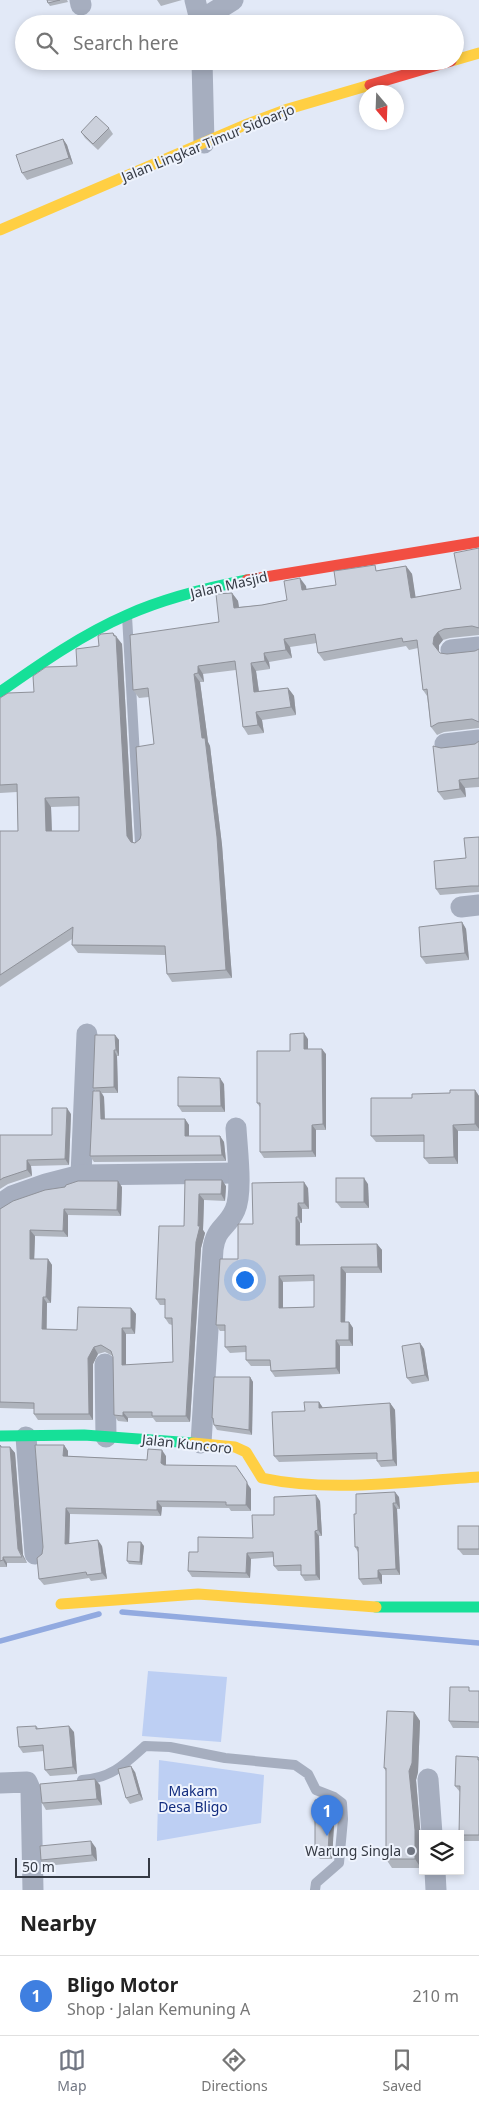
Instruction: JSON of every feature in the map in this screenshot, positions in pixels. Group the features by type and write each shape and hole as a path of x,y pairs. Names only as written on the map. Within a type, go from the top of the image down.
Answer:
{"street":[{"path":"199,14 233,0"},
{"path":"464,57 479,53"},
{"path":"202,70 204,143"},
{"name":"Jalan Lingkar Timur Sidoarjo","path":"0,230 288,109 420,70"},
{"name":"Jalan Masjid","path":"0,692 56,654 127,615 189,594 252,579 479,542"},
{"path":"451,650 479,646"},
{"path":"445,744 479,740"},
{"path":"81,1175 87,1034"},
{"path":"201,1443 212,1249 214,1238 230,1220 239,1198 236,1128"},
{"path":"0,1204 12,1196 46,1184 81,1175 237,1173"},
{"path":"105,1364 106,1437"},
{"name":"Jalan Kuncoro","path":"0,1436 106,1437 235,1447 246,1452 262,1478 289,1484 360,1484 479,1477"},
{"path":"26,1437 35,1554"},
{"path":"61,1604 198,1594 378,1607 479,1607"},
{"path":"428,1779 432,1830"},
{"path":"0,1783 27,1782 33,1785 31,1791 33,1890"}],"lane":[{"path":"127,615 140,844"},
{"path":"67,1782 96,1779 118,1770 144,1746 170,1747 226,1758 295,1765 308,1774 316,1790 334,1797 342,1804 343,1819 340,1863 316,1886"}],"green space":[{"path":"148,1671 227,1677 221,1742 142,1736"},
{"name":"Makam Desa Bligo","path":"159,1760 264,1775 261,1823 157,1841"}],"building":[{"path":"47,0 60,0 48,3"},
{"path":"96,116 109,128 93,144 81,132"},
{"path":"63,139 69,158 22,173 16,155"},
{"path":"479,548 479,628 472,626 444,629 434,637 433,644 440,653 447,654 479,649 479,722 472,719 438,723 431,727 427,689 423,690 417,640 403,642 402,638 318,653 315,634 284,639 286,650 264,653 265,661 251,663 254,692 288,688 291,707 256,712 258,725 243,727 235,661 198,666 198,673 194,674 202,738 205,738 217,837 226,970 167,974 165,946 72,945 73,927 0,975 0,831 18,831 17,784 0,785 0,698 8,693 34,692 33,676 46,667 77,666 76,649 99,646 98,636 101,634 113,633 116,636 127,836 131,842 135,843 140,839 141,835 136,747 154,744 148,688 133,690 130,635 219,622 216,594 232,593 234,608 262,605 287,600 284,581 300,578 302,590 336,585 334,571 375,565 376,571 406,566 411,598 461,589 454,553","holes":["79,797 79,831 46,831 45,798"]},
{"path":"479,741 479,778 459,780 460,789 438,792 433,746 441,748 475,744"},
{"path":"479,837 479,886 436,889 434,861 466,858 464,838"},
{"path":"462,922 465,953 421,957 419,927"},
{"path":"304,1033 304,1049 322,1049 323,1124 312,1125 312,1151 260,1152 260,1103 257,1103 257,1051 290,1051 290,1034"},
{"path":"95,1035 115,1035 114,1087 93,1088"},
{"path":"178,1077 220,1078 221,1106 178,1106"},
{"path":"450,1090 475,1090 475,1124 453,1125 454,1157 424,1158 424,1135 371,1136 371,1098 412,1098 412,1094 450,1093"},
{"path":"93,1091 100,1091 101,1119 185,1119 185,1136 220,1136 222,1155 90,1156"},
{"path":"52,1108 67,1108 65,1159 27,1160 27,1170 0,1180 0,1135 52,1135"},
{"path":"336,1178 364,1178 364,1202 336,1202"},
{"path":"185,1180 222,1180 221,1194 199,1194 198,1226 200,1226 196,1242 186,1416 152,1416 152,1412 123,1412 123,1416 114,1415 113,1357 111,1351 101,1345 94,1347 88,1358 89,1414 34,1414 34,1403 0,1402 0,1209 13,1201 45,1190 65,1187 78,1181 118,1181 117,1210 64,1209 63,1231 30,1230 30,1259 48,1259 46,1297 43,1297 42,1329 77,1330 78,1307 131,1308 131,1328 122,1328 122,1365 173,1362 172,1318 165,1318 165,1299 156,1299 159,1226 184,1226"},
{"path":"304,1182 304,1203 298,1203 298,1217 296,1217 296,1245 377,1244 378,1267 341,1267 341,1322 349,1322 349,1340 336,1340 336,1368 271,1371 270,1360 246,1360 246,1346 225,1347 225,1325 216,1325 220,1259 238,1259 238,1224 253,1224 252,1183","holes":["314,1275 314,1307 279,1308 279,1276"]},
{"path":"420,1343 425,1375 407,1378 402,1346"},
{"path":"214,1377 250,1377 249,1430 214,1425 212,1418"},
{"path":"304,1402 319,1402 319,1408 390,1403 393,1460 377,1461 377,1453 274,1456 272,1412 305,1411"},
{"path":"0,1445 1,1447 10,1447 18,1549 22,1557 3,1557 3,1560 0,1561"},
{"path":"35,1445 64,1445 63,1456 147,1460 148,1449 162,1450 161,1463 164,1465 236,1466 247,1482 246,1505 226,1505 226,1502 157,1501 157,1510 66,1508 65,1544 98,1540 102,1573 87,1575 86,1572 39,1579 37,1558 42,1554 43,1547"},
{"path":"395,1492 396,1503 393,1503 396,1569 378,1570 378,1578 359,1579 358,1547 355,1547 354,1514 356,1514 356,1494"},
{"path":"316,1495 318,1530 315,1531 316,1575 301,1575 301,1565 274,1566 273,1552 247,1553 246,1573 188,1571 189,1552 198,1552 198,1537 253,1538 252,1515 274,1515 274,1497"},
{"path":"458,1526 479,1526 479,1549 458,1549"},
{"path":"128,1542 141,1542 140,1562 127,1561"},
{"path":"450,1687 469,1687 469,1691 479,1691 479,1722 449,1721"},
{"path":"387,1711 414,1712 412,1763 409,1771 415,1830 415,1859 386,1859 386,1768 384,1768"},
{"path":"36,1726 36,1729 69,1726 73,1767 45,1770 43,1745 19,1747 17,1727"},
{"path":"456,1756 478,1757 479,1835 464,1835 464,1830 459,1830 460,1786 455,1786"},
{"path":"131,1766 139,1794 126,1798 118,1769"},
{"path":"95,1779 97,1799 42,1803 40,1784"},
{"path":"315,1800 331,1800 328,1852 315,1852"},
{"path":"91,1841 92,1855 41,1860 40,1846"}],"waterway":[{"path":"122,1612 479,1643"},
{"path":"0,1641 99,1614"}],"traffic: fast":[{"path":"0,692 77,641 127,615 156,603 186,594 247,580"},
{"path":"0,1436 84,1435 193,1443"},
{"path":"376,1607 479,1607"}],"traffic: slow":[{"path":"464,57 479,53"},
{"path":"0,230 245,125 288,109 359,88"},
{"path":"193,1443 235,1447 246,1452 262,1478 288,1482 315,1485 370,1485 479,1477"},
{"path":"61,1604 198,1594 376,1607"}],"traffic: jam":[{"path":"370,85 421,70"},
{"path":"247,580 479,542"}],"place":[{"name":"Bligo Motor","path":"327,1836"},
{"name":"Warung Singla","path":"411,1851"}]}
